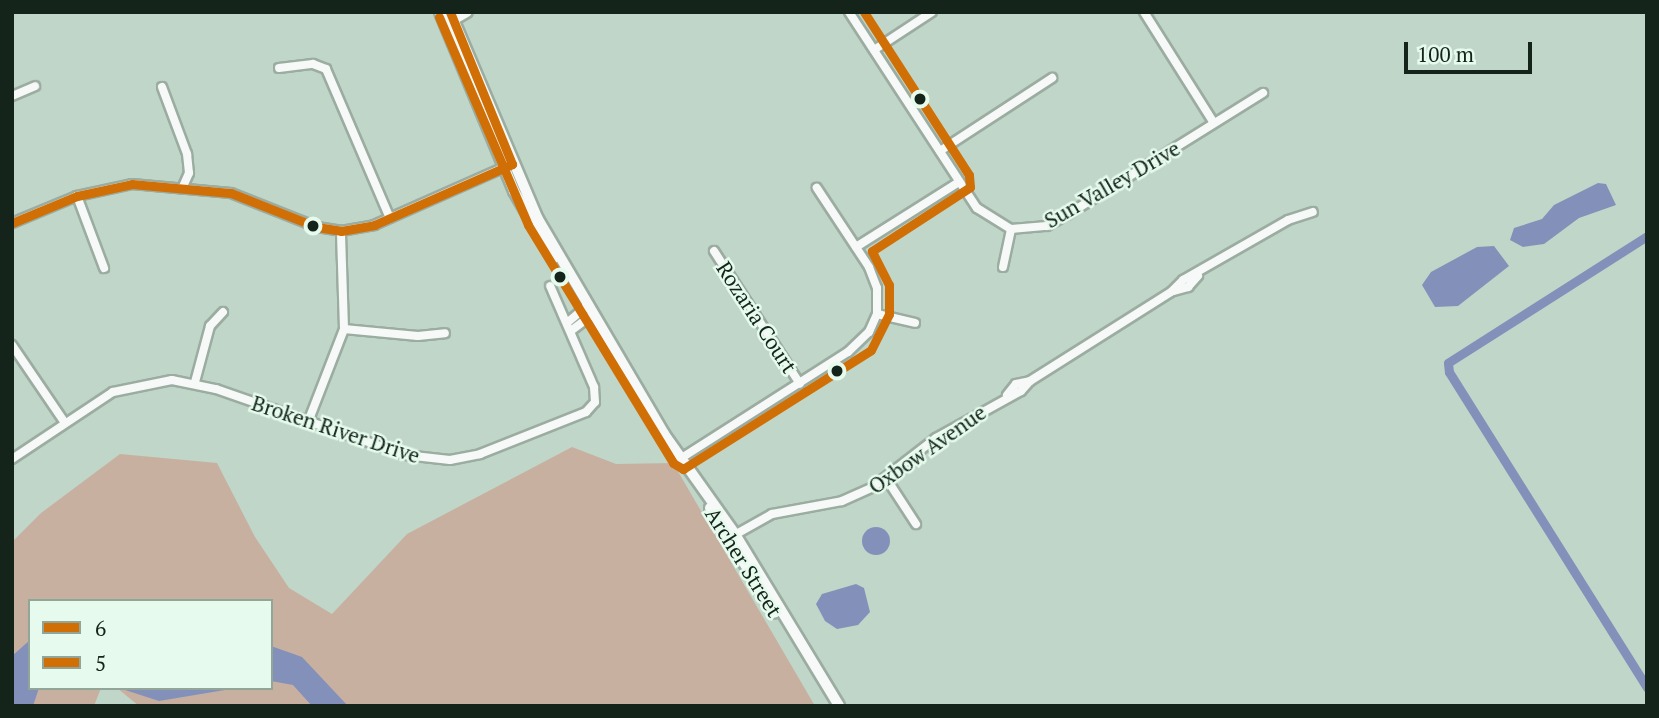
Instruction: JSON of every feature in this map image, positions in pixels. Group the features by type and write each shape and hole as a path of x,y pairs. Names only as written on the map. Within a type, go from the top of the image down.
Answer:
{"main road":[{"name":"Archer Street","path":"446,16 508,165 535,221 642,393 670,430 684,459 839,706"}],"street":[{"path":"446,16 467,12"},
{"path":"849,12 977,208 1011,229 1003,267"},
{"path":"874,50 932,12"},
{"path":"1144,12 1214,123"},
{"path":"279,68 313,64 326,69 390,218"},
{"path":"940,151 1052,78"},
{"path":"12,96 35,86"},
{"path":"162,87 187,154 189,173 182,188"},
{"name":"Sun Valley Drive","path":"1011,229 1047,226 1263,93"},
{"path":"12,223 109,186 182,188 231,193 317,228 341,231 390,218 508,165"},
{"path":"856,247 959,181"},
{"path":"684,459 862,341 877,314 877,288 856,247 817,188"},
{"path":"77,196 104,268"},
{"name":"Oxbow Avenue","path":"732,536 772,514 858,495 886,478 936,438 1006,395 1016,384 1030,380 1171,292 1183,280 1200,274 1288,220 1312,212"},
{"path":"308,422 344,329 341,231"},
{"name":"Rozaria Court","path":"714,251 800,384"},
{"path":"550,286 570,326 590,310"},
{"path":"194,382 210,326 223,312"},
{"path":"877,314 915,323"},
{"name":"Broken River Drive","path":"12,459 65,422 127,387 157,380 194,382 419,459 458,459 494,450 593,405 596,392 570,326"},
{"path":"344,329 418,336 445,333"},
{"path":"12,345 65,422"},
{"path":"886,478 916,524"}],"shaded area":[{"path":"572,447 616,464 673,463 815,706 139,706 119,690 273,690 273,599 28,599 28,690 100,690 94,706 12,706 12,542 41,513 120,454 217,463 255,537 289,588 332,614 407,534"}],"water":[{"path":"1598,183 1606,184 1616,205 1579,218 1544,244 1523,247 1510,240 1514,228 1542,219 1554,205"},
{"path":"1494,246 1509,266 1458,306 1435,307 1422,285 1431,272 1477,247"},
{"path":"876,527 886,531 890,541 886,551 876,555 866,551 862,541 866,531"},
{"path":"856,584 864,588 870,612 858,625 837,629 825,621 816,604 822,594"},
{"path":"28,642 28,690 38,690 33,706 12,706 12,656"},
{"path":"273,647 302,657 348,706 312,706 293,685 273,681"},
{"path":"125,690 225,690 159,701"}],"waterway":[{"path":"1647,236 1448,363 1449,372 1647,688"}],"transit line":[{"name":"6","path":"12,223 77,196 132,184 231,193 317,227 341,231 374,225 512,164 450,12"},
{"name":"5","path":"439,17 528,225 673,463 683,469 871,350 889,314 889,285 872,251 970,187 969,175 864,12"}]}
